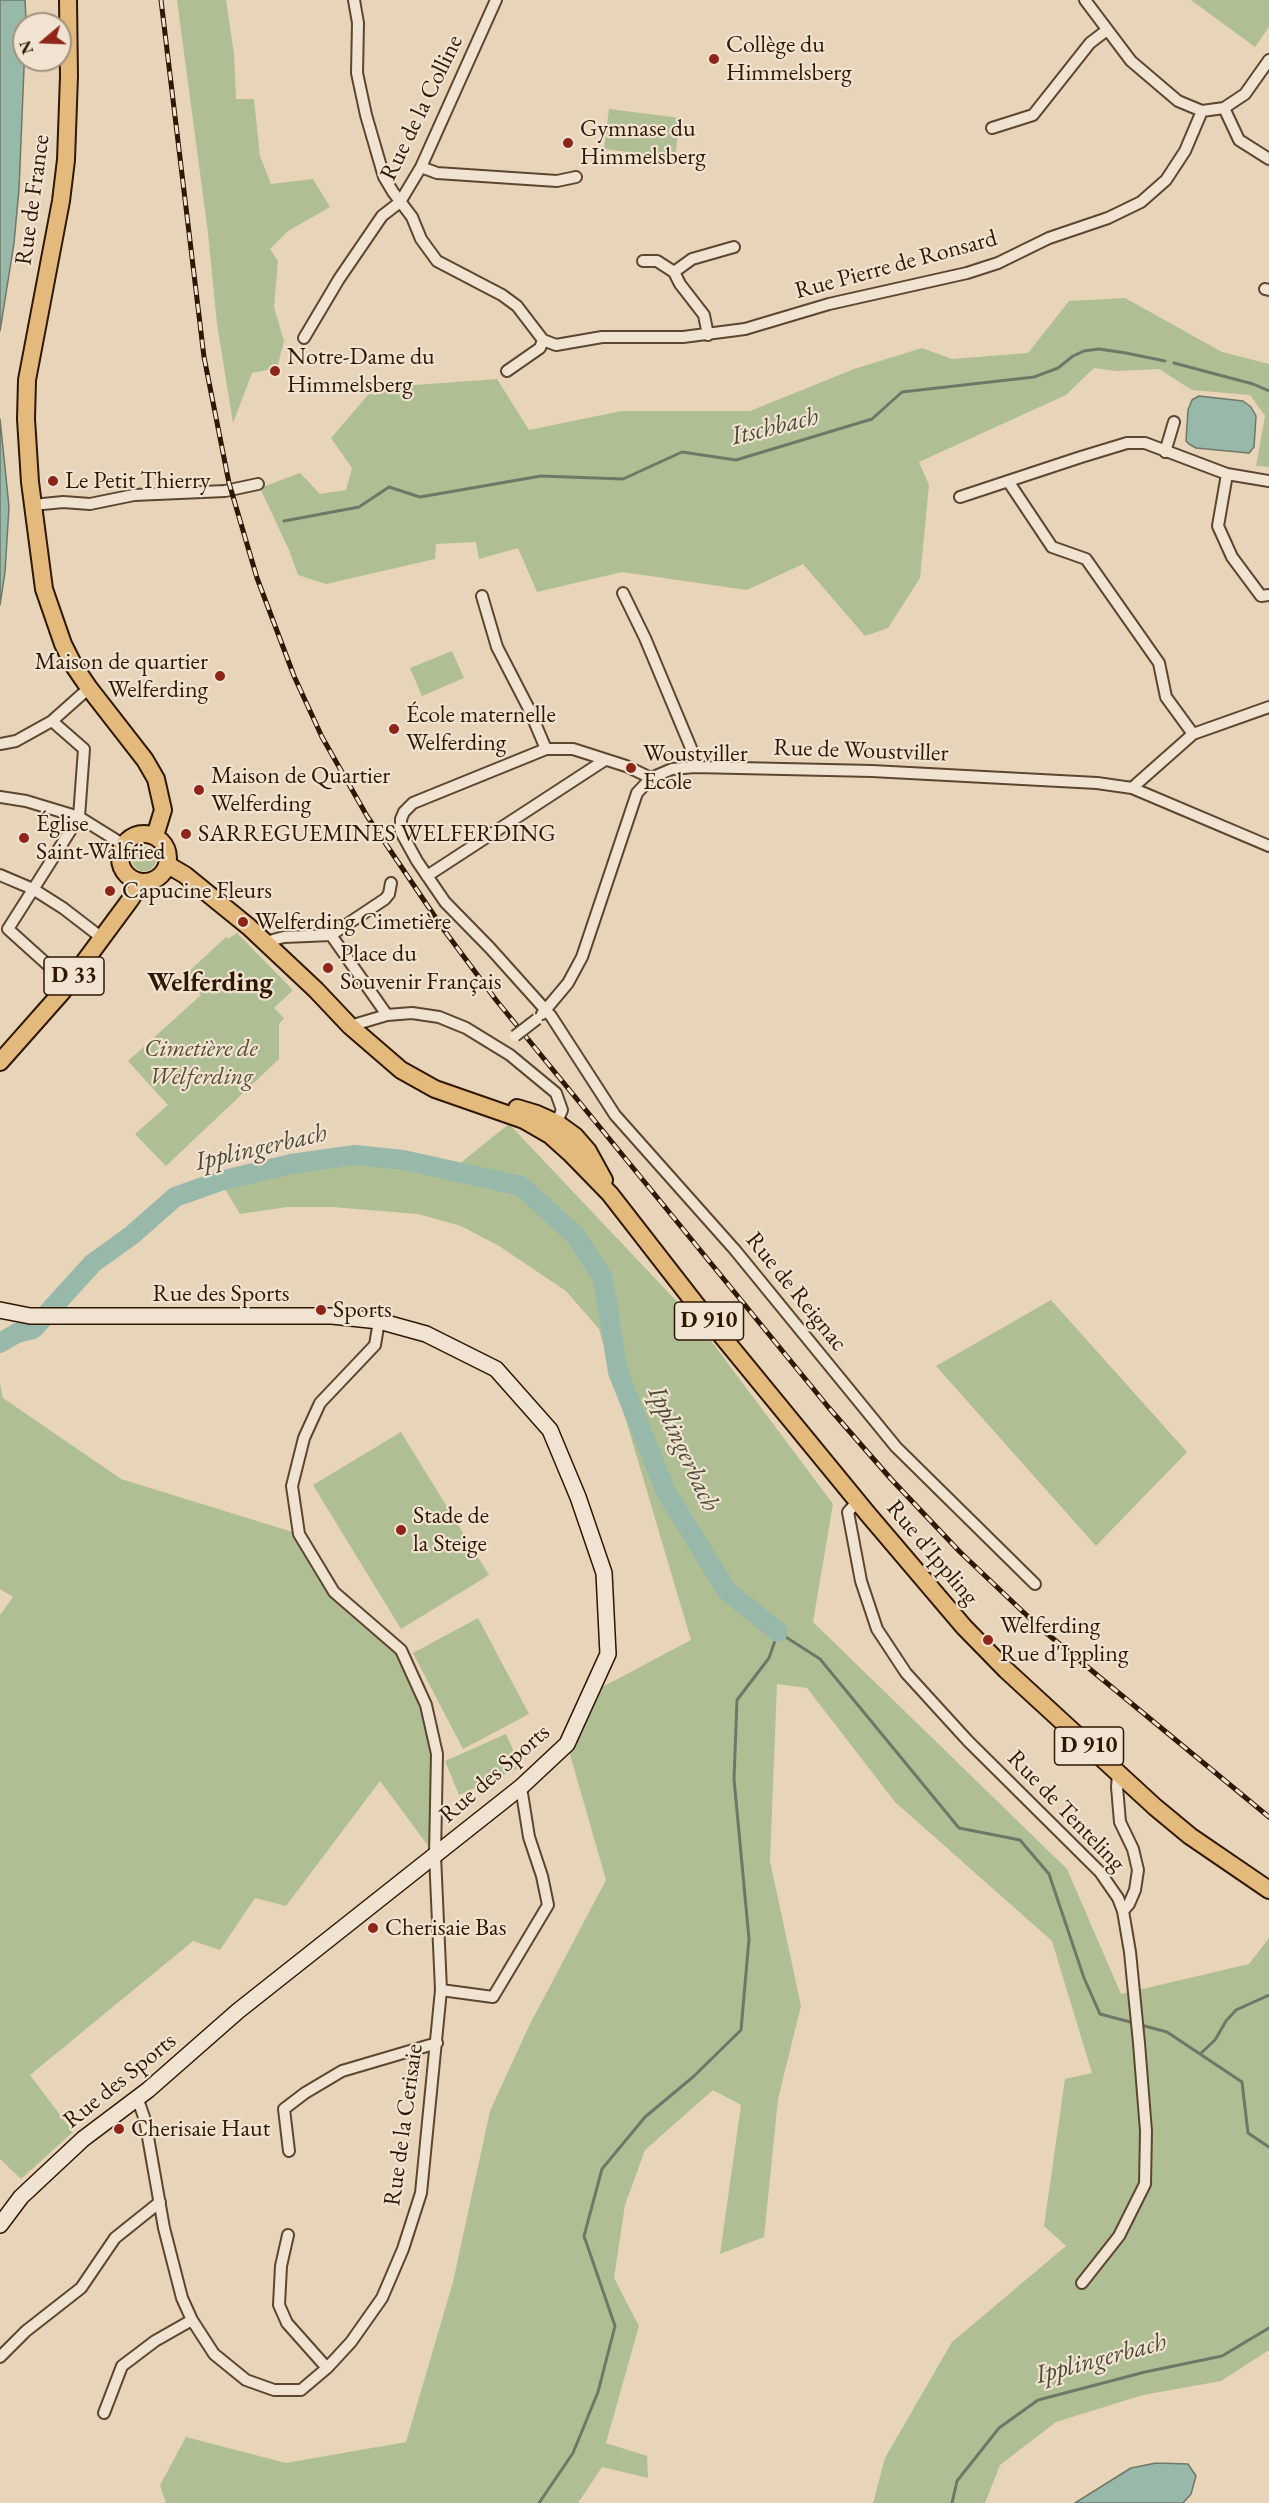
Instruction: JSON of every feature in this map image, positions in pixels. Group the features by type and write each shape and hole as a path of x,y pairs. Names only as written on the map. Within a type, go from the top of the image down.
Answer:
{"main road":[{"name":"Rue de France","path":"68,0 69,96 64,182 25,401 33,505 44,589 63,644 89,688 145,760 156,779 163,810 155,836"},
{"path":"140,834 155,836 167,849 168,866 155,880 138,882 126,875 122,868 120,854 124,845 133,837 140,834"},
{"name":"Rue d'Ippling","path":"168,866 185,875 267,944 385,1058 415,1079 435,1089 554,1129 588,1151 610,1194 694,1302 857,1502 964,1627 1006,1670 1190,1836 1269,1890"},
{"name":"D 33","path":"0,1062 69,984 136,891 138,882"}],"street":[{"path":"354,0 357,23 357,73 366,115 384,177 412,217 421,239 437,261 502,295 517,306 543,340 540,348 507,371"},
{"name":"Rue de la Colline","path":"304,339 339,279 382,216 400,202 421,167 496,0"},
{"path":"1085,0 1131,61 1178,101 1202,111 1224,108 1245,94 1269,60"},
{"path":"992,128 1033,115 1090,43 1107,30"},
{"path":"1224,108 1239,140 1269,159"},
{"name":"Rue Pierre de Ronsard","path":"543,340 556,345 602,337 708,335 745,329 829,304 967,273 998,263 1048,237 1108,218 1141,202 1166,180 1185,151 1202,111"},
{"path":"421,167 437,173 546,181 576,177"},
{"path":"674,272 692,259 734,247"},
{"path":"643,261 657,261 674,272 680,284 704,315 708,335"},
{"path":"1165,452 1173,422"},
{"path":"960,497 1127,443 1145,443 1227,474 1269,481"},
{"path":"1227,474 1218,526 1232,557 1261,596 1269,595"},
{"path":"1008,481 1052,547 1086,559 1159,663 1166,696 1193,734"},
{"path":"33,505 63,502 90,504 160,492 225,491 258,484"},
{"path":"623,592 691,747 695,767"},
{"path":"482,596 497,647 529,710 546,750 566,748 630,768 651,778 633,801 582,957 568,983 537,1019 499,1047"},
{"path":"0,744 16,741 52,721 89,688"},
{"path":"1132,788 1193,734 1269,707"},
{"path":"52,721 84,749 78,817 8,929 69,984"},
{"name":"Rue de Reignac","path":"546,750 421,799 407,808 401,819 401,832 426,876 445,902 546,1009 615,1115 735,1250 874,1421 936,1488 1035,1584"},
{"path":"426,876 605,760"},
{"name":"Rue de Woustviller","path":"651,778 672,769 695,767 872,771 1097,783 1132,788 1269,846"},
{"path":"0,797 26,801 78,817 124,845"},
{"path":"0,875 33,889 102,938"},
{"path":"267,944 284,937 331,935 385,899 390,894 392,883"},
{"path":"331,935 387,1016"},
{"path":"350,1026 387,1016 412,1013 439,1017 466,1028 499,1047 556,1093 562,1110 554,1129"},
{"name":"Rue des Sports","path":"0,1310 30,1316 332,1316 380,1321 426,1334 496,1369 550,1430 578,1497 604,1573 608,1654 567,1744 521,1787 238,2011 148,2090 83,2139 21,2198 0,2225"},
{"name":"Rue de la Cerisaie","path":"136,2097 145,2120 160,2202 182,2298 192,2320 214,2354 246,2380 274,2390 301,2390 327,2368 351,2342 382,2298 403,2249 421,2193 441,1990 435,1855 437,1754 426,1705 401,1650 334,1592 299,1534 292,1486 304,1438 320,1403 375,1345 380,1321"},
{"name":"Rue de Tenteling","path":"857,1502 849,1512 861,1581 877,1629 906,1673 968,1741 1100,1872 1123,1911 1139,2043 1146,2131 1145,2184 1119,2236 1082,2283"},
{"path":"1118,1773 1120,1822 1133,1849 1138,1870 1135,1890 1129,1905 1123,1911"},
{"path":"441,1990 493,1996 548,1905 542,1876 529,1837 521,1787"},
{"path":"289,2151 284,2109 305,2093 342,2071 437,2043"},
{"path":"0,2357 26,2331 81,2288 115,2238 160,2202"},
{"path":"288,2235 281,2266 279,2305 287,2323 327,2368"},
{"path":"104,2413 122,2366 155,2341 192,2320"}],"green space":[{"path":"177,0 226,0 234,54 236,99 254,99 260,156 271,184 313,179 330,207 288,231 270,249 278,261 274,307 284,341 277,368 252,373 233,423 217,324 208,233"},
{"path":"1191,0 1269,0 1269,27 1255,47"},
{"path":"609,109 680,118 675,158 604,149"},
{"path":"1125,298 1222,352 1269,364 1269,467 1256,466 1265,416 1250,395 1192,390 1159,369 1116,371 1094,368 1066,395 919,462 929,485 920,578 888,628 865,636 803,564 747,590 622,572 537,592 518,548 479,559 476,542 436,544 435,559 326,584 298,575 260,488 300,473 320,494 346,490 352,468 331,438 374,388 497,379 529,430 621,411 750,411 854,369 922,348 952,359 1028,353 1069,301"},
{"path":"452,651 464,678 422,696 410,668"},
{"path":"144,847 152,851 156,859 152,867 144,871 136,867 132,859 136,851"},
{"name":"Cimetière de Welferding","path":"237,933 293,990 274,1008 284,1018 279,1024 279,1059 166,1166 135,1134 168,1105 128,1061 201,995 183,977 226,937 228,939"},
{"path":"509,1124 700,1326 833,1504 813,1622 1067,1869 1121,1994 1249,1964 1269,1938 1269,2350 1221,2381 1143,2395 1056,2422 1000,2465 985,2503 873,2503 885,2458 952,2342 1066,2246 1044,2226 1065,2079 1092,2073 1052,1941 895,1802 807,1688 777,1684 770,1861 801,2006 778,2099 764,2237 720,2254 741,2105 713,2090 645,2150 625,2205 614,2278 639,2326 606,2443 647,2456 648,2478 602,2467 578,2503 166,2503 160,2485 186,2437 286,2463 406,2442 453,2282 490,2111 529,2026 606,1880 567,1744 591,1693 691,1640 599,1329 566,1291 499,1246 461,1226 418,1214 332,1207 287,1207 240,1214 220,1181 291,1164 355,1155 403,1160 453,1169"},
{"path":"1051,1300 1187,1452 1096,1546 936,1366"},
{"path":"0,1384 3,1398 121,1479 299,1534 334,1592 401,1650 426,1705 437,1754 435,1855 380,1781 286,1906 255,1898 220,1950 193,1941 30,2075 73,2132 21,2179 0,2159 0,1615 13,1597 0,1589"},
{"name":"Stade de la Steige","path":"401,1432 489,1575 401,1629 313,1485"},
{"path":"478,1618 529,1714 463,1749 413,1653"},
{"path":"506,1734 521,1767 459,1795 445,1761"}],"shaded area":[{"path":"0,0 25,0 26,12 12,12 12,72 24,72 19,189 14,243 0,331"},
{"path":"1199,396 1243,401 1251,407 1256,416 1254,447 1249,453 1196,448 1186,441 1188,410 1192,400"},
{"path":"0,419 9,507 5,572 0,605"},
{"path":"1156,2463 1188,2464 1196,2476 1191,2494 1183,2503 1075,2503 1131,2468"}],"waterway":[{"name":"Itschbach","path":"284,521 359,507 389,487 420,497 541,476 623,479 682,452 736,460 872,419 902,392 1034,377 1058,368 1073,356 1084,351 1099,349 1165,361"},
{"name":"Itschbach","path":"1174,363 1253,384 1269,391"},
{"name":"Ipplingerbach","path":"0,1343 17,1333 33,1329 93,1263 132,1235 175,1197 220,1181 291,1164 355,1155 403,1160 521,1186 575,1235 603,1278 618,1372 666,1492 727,1591 778,1632"},
{"path":"539,2503 573,2453 598,2392 615,2326 584,2236 602,2169 645,2117 693,2077 741,2030 749,1939 734,1779 737,1700 769,1658 778,1632 820,1659 959,1828 1020,1840 1049,1874 1084,1978 1100,2014 1134,2023"},
{"path":"1200,2054 1215,2040 1226,2021 1236,2010 1269,1995"},
{"name":"Ipplingerbach","path":"1141,2025 1167,2032 1242,2082 1248,2133 1269,2147"},
{"name":"Ipplingerbach","path":"952,2503 957,2481 999,2428 1038,2400 1145,2372 1222,2356 1269,2328"}],"railway":[{"path":"161,0 204,357 229,483 257,578 294,676 322,737 367,816 444,930 496,1000 829,1408 891,1479 960,1552 1039,1627 1269,1817"}],"place":[{"name":"Collège du Himmelsberg","path":"714,59"},
{"name":"Gymnase du Himmelsberg","path":"568,143"},
{"name":"Notre-Dame du Himmelsberg","path":"275,371"},
{"name":"Le Petit Thierry","path":"53,481"},
{"name":"Maison de quartier Welferding","path":"220,676"},
{"name":"École maternelle Welferding","path":"394,729"},
{"name":"Woustviller Ecole","path":"631,768"},
{"name":"Maison de Quartier Welferding","path":"199,790"},
{"name":"SARREGUEMINES WELFERDING","path":"186,834"},
{"name":"Église Saint-Walfried","path":"24,838"},
{"name":"Capucine Fleurs","path":"110,891"},
{"name":"Welferding Cimetière","path":"243,922"},
{"name":"Place du Souvenir Français","path":"328,968"},
{"name":"Sports","path":"321,1310"},
{"name":"Stade de la Steige","path":"401,1530"},
{"name":"Welferding Rue d'Ippling","path":"988,1640"},
{"name":"Cherisaie Bas","path":"373,1928"},
{"name":"Cherisaie Haut","path":"119,2129"}],"district":[{"name":"Welferding","path":"210,984"}]}
